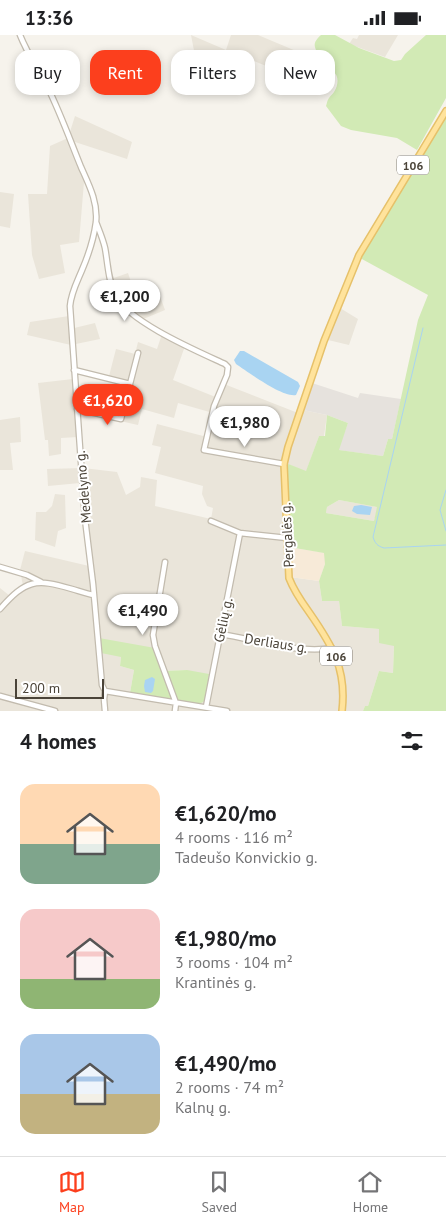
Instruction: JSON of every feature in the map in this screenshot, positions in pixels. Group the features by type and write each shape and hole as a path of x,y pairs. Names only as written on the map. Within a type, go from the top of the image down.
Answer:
{"main road":[{"name":"Pergalės g.","path":"342,711 344,689 338,662 332,648 293,587 288,571 284,464 324,341 359,255 446,111"}],"street":[{"name":"Medelyno g.","path":"20,35 26,51 46,85 67,129 93,191 96,221 83,267 71,296 70,306 85,519 105,711"},
{"path":"96,221 103,242 112,285 117,297 126,309 140,321 228,367 227,375 214,406 204,450 284,464"},
{"path":"91,241 103,242"},
{"path":"126,398 138,353"},
{"path":"74,370 130,384"},
{"path":"77,409 121,419 123,411"},
{"path":"211,521 240,533 287,538"},
{"name":"Gėlių g.","path":"206,707 211,673 240,533"},
{"path":"165,562 153,635 155,646 176,703 175,711"},
{"path":"0,567 39,579 41,582"},
{"path":"0,609 28,584 41,582 94,595"},
{"name":"Derliaus g.","path":"220,634 302,648 320,650 332,648"},
{"path":"104,691 228,711"},
{"path":"0,695 55,711"}],"shaded area":[{"path":"191,35 226,50 194,50"},
{"path":"231,35 258,35 294,50 265,50 265,66 255,62 255,50 226,50"},
{"path":"359,35 398,35 385,57 349,44 353,38 357,39"},
{"path":"75,116 132,142 127,159 75,142 85,170 79,242 60,245 65,273 39,279 32,255 28,194 47,194 50,146 68,138"},
{"path":"0,192 14,194 10,228 0,226"},
{"path":"128,273 137,300 158,291 165,310 141,320 125,306 118,296 111,279"},
{"path":"340,308 358,319 349,345 328,340"},
{"path":"69,316 70,329 95,323 100,339 71,345 27,335 30,322"},
{"path":"162,334 185,346 173,380 218,398 224,384 298,413 282,463 287,575 335,656 341,684 340,711 0,711 0,588 10,596 23,586 20,570 25,551 89,566 80,483 48,486 47,469 83,468 117,472 126,495 140,487 141,477 157,480 155,506 211,519 213,508 207,506 202,494 203,486 155,473 161,447 152,445 157,424 207,437 213,413 178,403 174,418 142,409 138,425 120,421 128,385 108,380 116,349 135,354 138,342 157,349","holes":["121,657 163,671 187,670 200,704 130,693 134,670 120,666"]},
{"path":"73,379 78,437 61,438 61,454 49,456 48,440 45,440 38,383"},
{"path":"312,383 358,398 360,393 401,399 392,439 388,439 383,456 338,450 348,423 327,415 303,410"},
{"path":"303,410 327,415 324,436 319,436 306,472 286,463"},
{"path":"20,417 21,442 10,443 13,470 0,470 0,420"},
{"path":"55,494 65,495 66,528 58,531 55,547 35,540 36,512 46,512 52,506"},
{"path":"339,500 378,507 374,521 326,513 327,507"},
{"path":"289,547 325,553 325,564 319,581 290,577"},
{"path":"290,577 319,581 322,601 339,601 342,626 379,629 394,645 393,673 379,671 368,706 365,706 363,711 343,711 345,680 339,657 295,589"}],"green space":[{"path":"321,35 335,35 359,48 394,61 401,60 426,35 446,35 446,98 417,150 397,138 351,130 341,126 326,106 328,99 331,95 335,95 338,81 335,73 335,50 316,50 315,42"},
{"path":"446,116 446,711 363,711 365,706 368,706 379,671 393,673 394,646 379,643 379,629 342,626 339,601 322,601 319,581 325,564 324,553 289,547 286,463 306,471 319,436 325,436 327,415 348,423 339,450 383,456 388,439 392,439 418,320 428,295 360,258","holes":["339,500 377,507 374,521 326,513 327,507"]},
{"path":"99,638 155,648 163,671 187,670 209,674 205,701 199,704 130,693 134,670 120,666 121,657 101,653"}],"water":[{"path":"240,351 244,351 298,382 300,386 296,395 290,395 274,389 236,364 234,360"},
{"path":"354,506 372,507 370,515 357,514 352,511"},
{"path":"152,677 155,679 153,691 151,693 145,692 145,680"}],"waterway":[{"path":"423,328 373,537 377,544 384,548 446,545"},
{"path":"446,490 440,510 446,531"}]}
